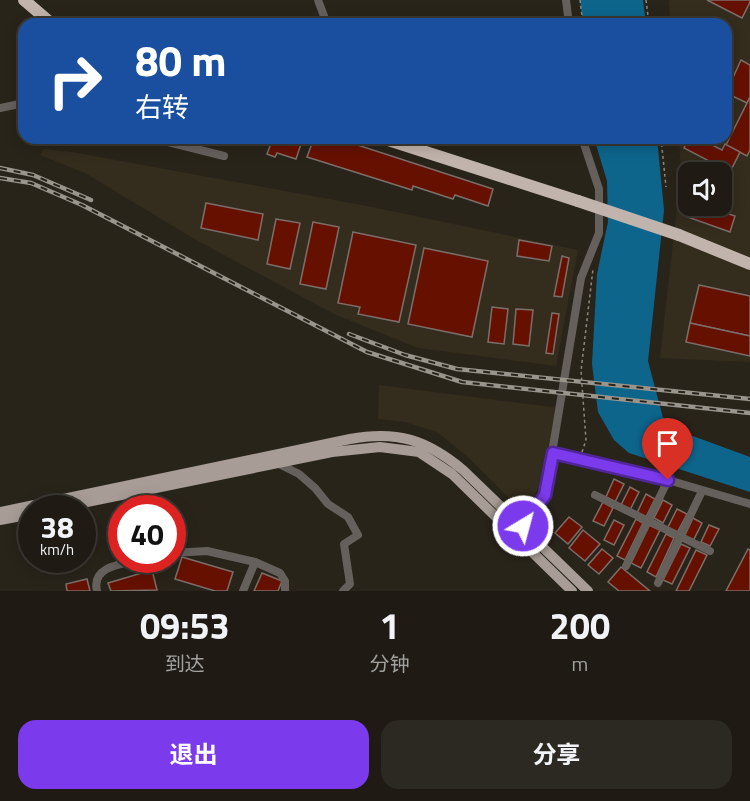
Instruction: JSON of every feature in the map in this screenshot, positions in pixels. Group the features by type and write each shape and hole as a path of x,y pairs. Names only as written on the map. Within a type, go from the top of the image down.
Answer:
{"highway":[{"path":"24,0 45,18"},
{"path":"401,144 679,235 750,262"}],"main road":[{"path":"0,512 293,450 365,436 388,436 416,441 442,453 523,526 588,591"},
{"path":"96,500 364,447 398,447 419,452 452,474 572,591"},
{"path":"0,520 18,517"}],"street":[{"path":"318,0 325,18"},
{"path":"566,0 568,18"},
{"path":"0,108 18,104"},
{"path":"176,144 224,156"},
{"path":"523,526 545,495 581,278 599,233 599,189 584,144"},
{"path":"553,453 668,480 750,504"},
{"path":"277,463 299,474 315,488 328,504 348,518 358,535 344,544 350,584 343,591"},
{"path":"626,566 668,480"},
{"path":"658,583 702,491"},
{"path":"595,495 710,551"},
{"path":"186,552 207,550 255,562 280,573 285,581 285,591"},
{"path":"243,591 255,562"},
{"path":"97,591 97,579 104,570 108,569"}],"path":[{"path":"580,0 582,18"},
{"path":"646,0 648,18"},
{"path":"662,144 666,187"},
{"path":"580,458 586,440 581,371 594,267"}],"shaded area":[{"path":"669,0 750,0 750,362 660,358 678,199 678,216 732,216 732,162 680,162 679,144 732,144 732,18 670,18"},
{"path":"44,149 72,152 367,206 578,250 556,366 418,348 334,314 196,240 85,173 40,155"},
{"path":"379,385 560,408 540,485 530,503 520,509 468,457 437,432 405,422 378,419"}],"water":[{"path":"580,0 643,0 645,18 582,18"},
{"path":"596,144 658,144 664,210 648,361 663,418 682,432 750,457 750,492 629,453 614,440 598,412 592,364 597,274 608,222 607,181"}],"building":[{"path":"707,0 750,0 750,2 742,18"},
{"path":"741,60 750,65 750,97 747,103 732,96 732,80"},
{"path":"750,97 750,150 747,156 726,145 732,144 732,133"},
{"path":"271,144 301,144 296,159 277,153 275,157 267,154"},
{"path":"312,144 354,144 493,189 488,206 455,195 453,199 413,186 412,190 307,157"},
{"path":"686,144 710,144 722,150 725,144 740,152 732,168 732,162 711,162 684,148"},
{"path":"206,203 263,214 258,240 201,228"},
{"path":"685,216 735,216 730,232"},
{"path":"276,219 300,223 290,269 267,264"},
{"path":"313,222 339,227 326,289 300,284"},
{"path":"353,232 416,245 399,322 358,314 360,307 338,303"},
{"path":"519,240 552,246 549,261 517,256"},
{"path":"424,248 488,261 472,337 408,324"},
{"path":"562,256 569,258 562,297 554,296"},
{"path":"699,285 750,296 750,336 690,323"},
{"path":"492,307 508,309 504,344 488,342"},
{"path":"516,309 533,310 529,346 513,344"},
{"path":"552,313 559,314 553,354 546,353"},
{"path":"690,323 750,336 750,356 686,342"},
{"path":"614,479 624,484 615,502 606,497"},
{"path":"630,487 639,492 630,510 621,505"},
{"path":"646,494 655,499 646,517 637,513"},
{"path":"663,500 672,505 663,523 654,518"},
{"path":"603,502 613,508 604,526 593,521"},
{"path":"677,509 687,514 677,533 667,529"},
{"path":"569,517 582,527 568,544 555,533"},
{"path":"693,518 702,523 693,541 684,537"},
{"path":"636,519 643,523 625,560 617,556"},
{"path":"614,520 624,525 614,545 604,540"},
{"path":"649,525 660,530 641,568 631,563"},
{"path":"709,525 719,529 710,546 701,542"},
{"path":"583,530 600,544 585,561 569,548"},
{"path":"666,534 674,538 656,577 647,572"},
{"path":"681,544 690,548 672,584 663,580"},
{"path":"602,549 613,558 599,574 588,565"},
{"path":"748,549 750,550 750,591 726,591"},
{"path":"696,550 707,555 689,591 676,591"},
{"path":"186,558 233,572 227,591 215,591 175,579 177,573 186,573"},
{"path":"621,567 650,591 619,591 608,582"},
{"path":"142,573 153,573 157,590 111,591 108,583"},
{"path":"262,573 282,581 278,591 254,591"},
{"path":"87,579 90,591 67,591 66,584"}],"railway":[{"path":"0,168 33,175 91,200"},
{"path":"0,178 31,183 82,205 367,352 462,382 750,413"},
{"path":"349,334 405,355 457,369 750,399"}],"route":[{"path":"523,526 536,511 545,495 553,453 668,480"}]}
